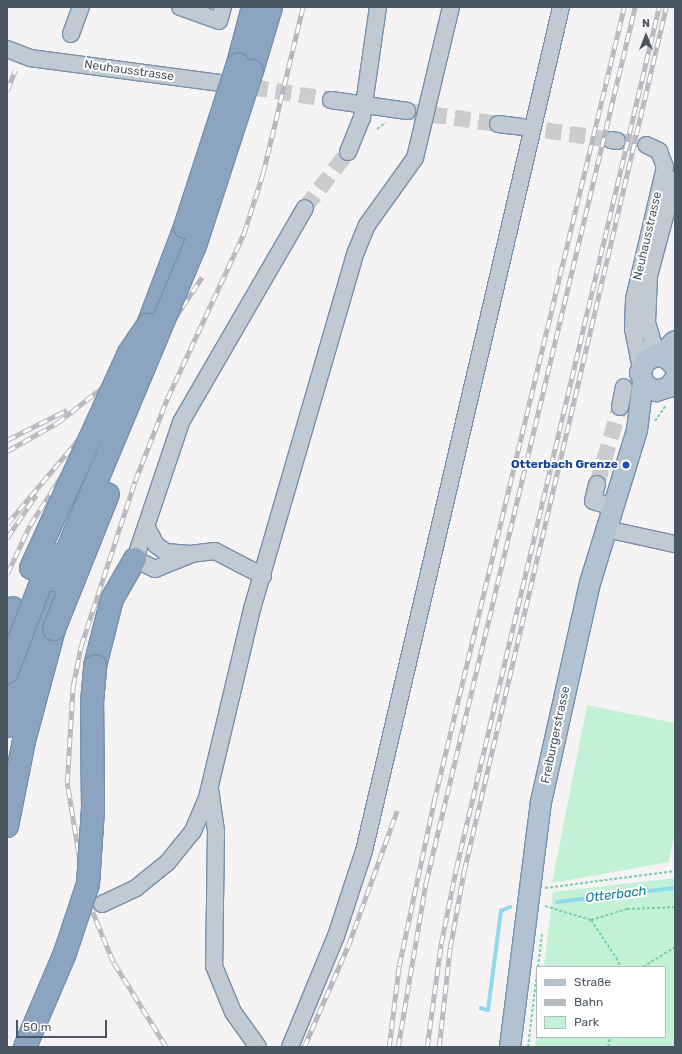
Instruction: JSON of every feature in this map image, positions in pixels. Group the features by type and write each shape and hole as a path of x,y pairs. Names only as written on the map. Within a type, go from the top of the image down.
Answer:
{"highway":[{"path":"7,672 30,605 157,322 252,7"},
{"path":"7,726 55,580 157,322 229,149 271,7"},
{"path":"7,622 129,352 157,322"},
{"path":"7,826 24,741 51,641 153,381 164,345 157,322"},
{"path":"25,1047 65,954 88,884 93,809 92,703 96,663 112,599 135,559"}],"main road":[{"path":"658,371 675,341"},
{"name":"Freiburgerstrasse","path":"510,1047 541,802 590,583 613,507 645,427 658,371"}],"street":[{"path":"71,34 81,7"},
{"path":"180,7 219,21 223,7"},
{"path":"236,85 261,7"},
{"path":"348,152 359,129 378,7"},
{"path":"102,904 140,885 174,856 195,826 210,789 263,576 360,240 417,151 451,7"},
{"path":"290,1047 336,936 364,851 562,7"},
{"name":"Neuhausstrasse","path":"7,49 30,58 252,88"},
{"path":"331,100 407,111"},
{"path":"498,124 522,127"},
{"name":"Neuhausstrasse","path":"646,145 659,151 665,162 658,216 634,299 635,337 658,371"},
{"path":"620,407 658,371 653,343 646,322 648,288 658,216 675,179"},
{"path":"155,570 135,559 186,413 305,208"},
{"path":"597,484 593,501 613,507"},
{"path":"146,526 156,545 166,552 192,554 221,552 263,576"},
{"path":"606,530 675,544"},
{"path":"96,663 125,591 135,580 192,554"},
{"path":"210,789 216,831 214,966 233,1012 258,1047"}],"path":[{"path":"645,427 668,402 658,371"},
{"path":"547,888 675,871"},
{"path":"540,895 542,883"},
{"path":"545,906 591,920 627,909 675,907"},
{"path":"591,920 619,962 618,966"},
{"path":"645,966 675,947"},
{"path":"528,1047 536,981"}],"green space":[{"path":"587,705 675,723 675,830 669,862 552,883"},
{"path":"675,878 675,1047 535,1047 536,1038 666,1038 666,966 544,966 553,892"}],"waterway":[{"name":"Otterbach","path":"557,902 675,888"},
{"name":"Otterbach","path":"481,1008 488,1010 501,911 510,907"}],"tunnel":[{"path":"252,87 331,100"},
{"path":"407,111 498,124"},
{"path":"522,127 611,140"},
{"path":"617,141 646,145"},
{"path":"305,208 348,152"},
{"path":"597,484 620,407"}],"railway":[{"path":"166,1047 113,962 92,911 81,869 67,783 73,686 81,646 135,481 167,399 244,233 263,173 303,7"},
{"path":"389,1047 399,966 434,801 624,7"},
{"path":"398,1047 426,882 635,7"},
{"path":"427,1047 441,944 456,869 659,7"},
{"path":"439,1047 450,948 464,871 666,7"},
{"path":"7,91 15,70"},
{"path":"7,574 30,525 105,408 142,367 202,277"},
{"path":"7,451 57,423 136,361"},
{"path":"7,440 67,410"},
{"path":"7,524 89,427"},
{"path":"7,538 36,495"},
{"path":"304,1047 348,946 397,811"}],"place":[{"name":"Otterbach Grenze","path":"626,465"}]}
